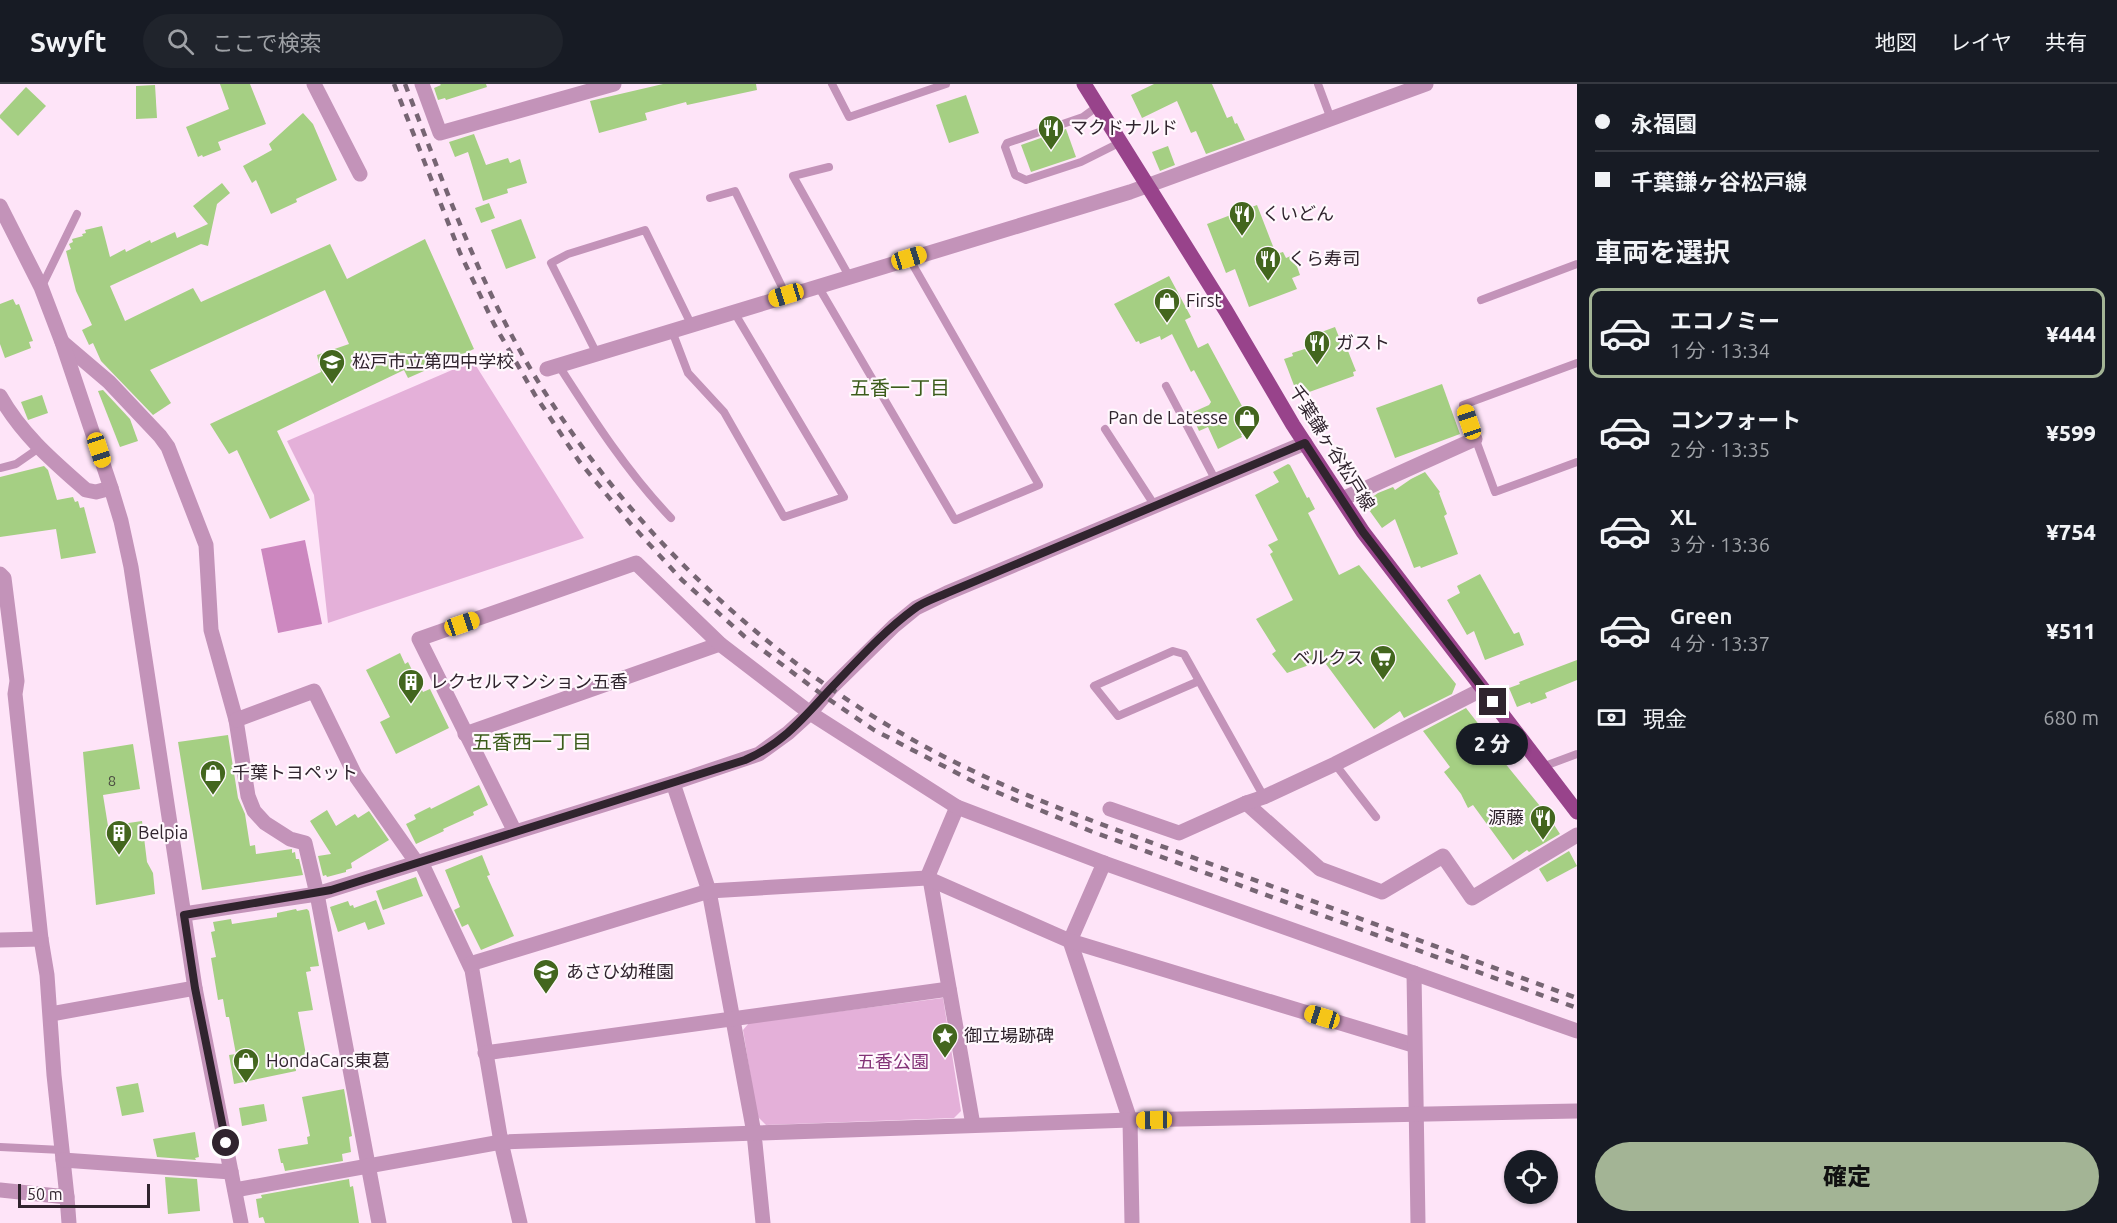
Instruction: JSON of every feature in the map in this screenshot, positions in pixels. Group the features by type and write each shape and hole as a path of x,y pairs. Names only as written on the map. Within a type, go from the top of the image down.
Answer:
{"main road":[{"name":"千葉鎌ヶ谷松戸線","path":"1084,84 1122,142 1305,443 1363,532 1577,812"}],"street":[{"path":"314,84 360,174"},
{"path":"422,84 440,134 596,86 614,84"},
{"path":"553,367 1147,186 1426,84"},
{"path":"0,206 41,287 62,342 121,521 131,567 195,988 241,1223"},
{"path":"62,342 109,382 168,447 206,545 211,630 236,720 248,796 254,811 265,823 276,831 305,843 317,894 379,1223"},
{"path":"0,396 12,418 39,448 86,490 96,492 111,488"},
{"path":"1342,499 1475,439"},
{"path":"184,915 317,894 759,754 788,733 810,713 838,680 916,608 1305,443"},
{"path":"514,832 419,639 636,563 720,644 810,713 957,807 1104,863 1577,1031"},
{"path":"0,574 4,578 16,681 15,694 51,1014 54,1076 69,1223"},
{"path":"465,734 720,644"},
{"path":"1110,809 1179,833 1335,764 1483,689"},
{"path":"236,720 314,691 355,775 419,862 470,964 501,1142 520,1223"},
{"path":"673,783 709,891 754,1133 763,1223"},
{"path":"1246,803 1320,869 1382,892 1443,856 1472,898 1577,835"},
{"path":"957,807 928,878 973,1125"},
{"path":"1104,863 1070,941 1130,1120 1132,1223"},
{"path":"470,964 709,891 928,878 1070,941 1413,1044"},
{"path":"0,940 41,939"},
{"path":"1414,973 1413,1044 1418,1223"},
{"path":"51,1014 195,988"},
{"path":"486,1053 949,989"},
{"path":"235,1190 501,1142 1130,1120 1577,1111"},
{"path":"63,1155 231,1172"},
{"path":"0,1190 67,1197"}],"lane":[{"path":"832,84 849,117 946,84"},
{"path":"1318,84 1331,119"},
{"path":"1098,106 1083,117 1007,143 1005,147 1015,175 1026,180 1081,162 1122,142"},
{"path":"829,167 793,176 849,276"},
{"path":"710,198 735,191 786,295"},
{"path":"41,287 76,214"},
{"path":"597,354 551,263 568,254 645,230 691,324"},
{"path":"818,286 955,520 1039,485 909,258"},
{"path":"1481,300 1577,264"},
{"path":"672,330 688,373 724,412 784,517 844,497 733,311"},
{"path":"1577,363 1463,405 1495,492 1577,462"},
{"path":"553,367 638,480 671,518"},
{"path":"1166,387 1216,481"},
{"path":"1105,429 1155,506"},
{"path":"0,468 16,464 39,448"},
{"path":"1199,681 1119,716 1094,686 1173,651 1184,654 1264,797"},
{"path":"1542,767 1577,753"},
{"path":"1335,764 1376,817"},
{"path":"0,1147 63,1155"}],"green space":[{"path":"473,361 584,538 328,623 314,495 287,441"},
{"name":"五香公園","path":"943,998 961,1111 954,1118 766,1125 757,1116 743,1030 749,1023"}],"shaded area":[{"path":"305,540 322,624 278,633 261,549"}],"building":[{"path":"220,84 250,84 266,124 218,142 221,150 198,157 186,127 229,109"},
{"path":"440,84 486,84 487,87 446,100 445,98 438,100 434,88"},
{"path":"663,84 756,84 757,90 687,105 686,102 645,113 647,120 599,133 590,101"},
{"path":"1154,84 1212,84 1227,118 1232,116 1245,140 1206,154 1196,131 1191,133 1177,101 1142,118 1131,95"},
{"path":"155,85 157,118 136,119 136,86"},
{"path":"26,87 46,106 18,136 0,118 0,115"},
{"path":"966,95 979,133 949,143 936,105"},
{"path":"303,113 313,124 337,180 296,199 297,202 271,214 256,180 252,183 243,166 272,150 269,144"},
{"path":"1066,129 1076,157 1031,172 1021,145"},
{"path":"474,134 486,165 508,158 510,163 520,159 527,183 507,189 508,193 483,201 468,152 455,157 449,142"},
{"path":"1168,146 1175,165 1160,171 1152,152"},
{"path":"222,183 230,193 217,204 208,246 201,244 110,286 125,321 193,288 201,302 330,244 347,279 425,239 474,349 408,378 404,370 277,431 310,500 270,519 237,450 229,454 210,424 321,372 317,355 349,344 325,290 150,370 171,403 153,415 101,361 93,343 89,345 82,330 92,325 76,291 66,251 71,249 69,244 73,242 72,239 83,236 82,234 86,233 85,230 102,226 110,257 125,249 126,252 150,240 151,243 175,232 177,238 208,224 193,206"},
{"path":"489,203 495,218 481,223 475,208"},
{"path":"1257,205 1276,254 1283,252 1286,258 1293,255 1300,275 1292,278 1297,289 1249,307 1235,269 1226,273 1207,224"},
{"path":"521,219 536,258 506,269 491,230"},
{"path":"1169,276 1191,317 1185,320 1198,348 1208,343 1249,419 1247,420 1252,430 1218,449 1208,427 1199,431 1191,413 1211,402 1194,370 1191,372 1172,334 1161,340 1160,336 1140,344 1139,341 1136,342 1114,304"},
{"path":"13,299 16,305 19,304 33,341 29,342 31,348 5,358 0,344 0,304"},
{"path":"1335,327 1356,371 1353,372 1354,376 1298,396 1284,359 1293,356 1292,353 1311,347 1308,337"},
{"path":"1442,384 1460,434 1395,458 1376,408"},
{"path":"103,390 130,419 138,441 120,447 98,391"},
{"path":"42,395 48,413 28,420 21,402"},
{"path":"1288,464 1315,509 1308,513 1339,575 1359,565 1456,684 1452,694 1404,718 1400,711 1374,729 1323,660 1287,673 1272,654 1276,651 1256,619 1293,600 1270,554 1273,552 1268,545 1278,540 1255,495 1279,482 1273,472"},
{"path":"44,466 48,470 57,500 73,497 75,502 78,501 80,508 84,507 96,553 61,559 56,529 0,537 0,477"},
{"path":"1425,472 1440,492 1447,514 1444,516 1458,554 1421,568 1420,566 1414,568 1395,519 1382,528 1364,503 1378,493 1393,487 1395,490"},
{"path":"1480,574 1514,634 1519,632 1524,645 1485,660 1474,631 1467,635 1447,600 1460,593 1457,586"},
{"name":"レクセルマンション五香","path":"400,653 405,664 408,662 423,692 430,689 449,728 396,754 380,722 390,717 366,670"},
{"path":"1577,660 1577,680 1545,693 1547,698 1517,707 1509,688"},
{"path":"1466,708 1498,749 1495,751 1549,817 1560,834 1529,852 1527,850 1513,860 1473,805 1468,808 1461,794 1444,772 1450,767 1423,731"},
{"path":"228,735 238,798 245,814 250,846 255,845 256,854 292,849 296,859 299,859 303,875 202,890 178,742"},
{"path":"133,744 140,789 103,795 108,826 142,821 147,862 153,873 155,894 96,905 83,752"},
{"path":"479,785 488,805 473,812 474,815 416,844 406,824 416,819 414,815"},
{"path":"327,810 336,826 355,814 358,818 369,811 389,840 351,863 352,868 346,872 323,876 318,856 331,854 310,821"},
{"path":"1569,851 1577,866 1547,882 1539,869"},
{"path":"482,855 490,875 487,876 514,936 481,950 468,924 462,927 454,910 460,907 445,870"},
{"path":"416,877 423,896 383,910 376,891"},
{"path":"376,900 385,924 368,930 365,922 338,932 330,907 348,901 354,908"},
{"path":"296,909 297,911 307,909 309,911 319,966 310,967 311,971 306,972 313,1010 298,1012 307,1060 295,1062 296,1071 234,1084 229,1055 236,1054 223,999 218,1000 211,958 216,957 211,932 215,931 213,922 231,919 232,924 277,917 277,913"},
{"path":"138,1083 144,1112 122,1116 116,1087"},
{"path":"344,1089 352,1136 349,1137 351,1152 342,1154 343,1161 285,1171 278,1149 308,1144 307,1137 310,1136 302,1097"},
{"path":"264,1104 267,1121 242,1126 239,1108"},
{"path":"195,1132 199,1157 195,1158 196,1160 157,1157 153,1139"},
{"path":"165,1177 197,1179 200,1211 168,1214"},
{"path":"349,1179 350,1187 353,1186 359,1223 265,1223 263,1217 259,1218 256,1199 262,1198 261,1195"}],"railway":[{"path":"394,84 460,253 494,324 535,395 579,461 630,523 682,580 744,636 874,730 982,786 1093,832 1577,1008"},
{"path":"405,84 484,279 522,355 544,391 586,452 633,510 684,565 738,616 796,664 858,706 922,745 988,778 1048,804 1577,998"}],"place":[{"name":"マクドナルド","path":"1051,151"},
{"name":"くいどん","path":"1242,237"},
{"name":"くら寿司","path":"1268,282"},
{"name":"First","path":"1167,324"},
{"name":"ガスト","path":"1317,366"},
{"name":"松戸市立第四中学校","path":"332,385"},
{"name":"Pan de Latesse","path":"1247,441"},
{"name":"ベルクス","path":"1383,681"},
{"name":"レクセルマンション五香","path":"411,705"},
{"name":"千葉トヨペット","path":"213,796"},
{"name":"源藤","path":"1543,841"},
{"name":"Belpia","path":"119,856"},
{"name":"あさひ幼稚園","path":"546,995"},
{"name":"御立場跡碑","path":"945,1059"},
{"name":"HondaCars東葛","path":"246,1084"}],"district":[{"name":"五香一丁目","path":"900,388"},
{"name":"五香西一丁目","path":"532,742"}],"route":[{"path":"226,1143 195,988 184,915 317,894 745,760 772,746 788,733 866,653 916,608 1305,443 1363,532 1493,702"}]}
